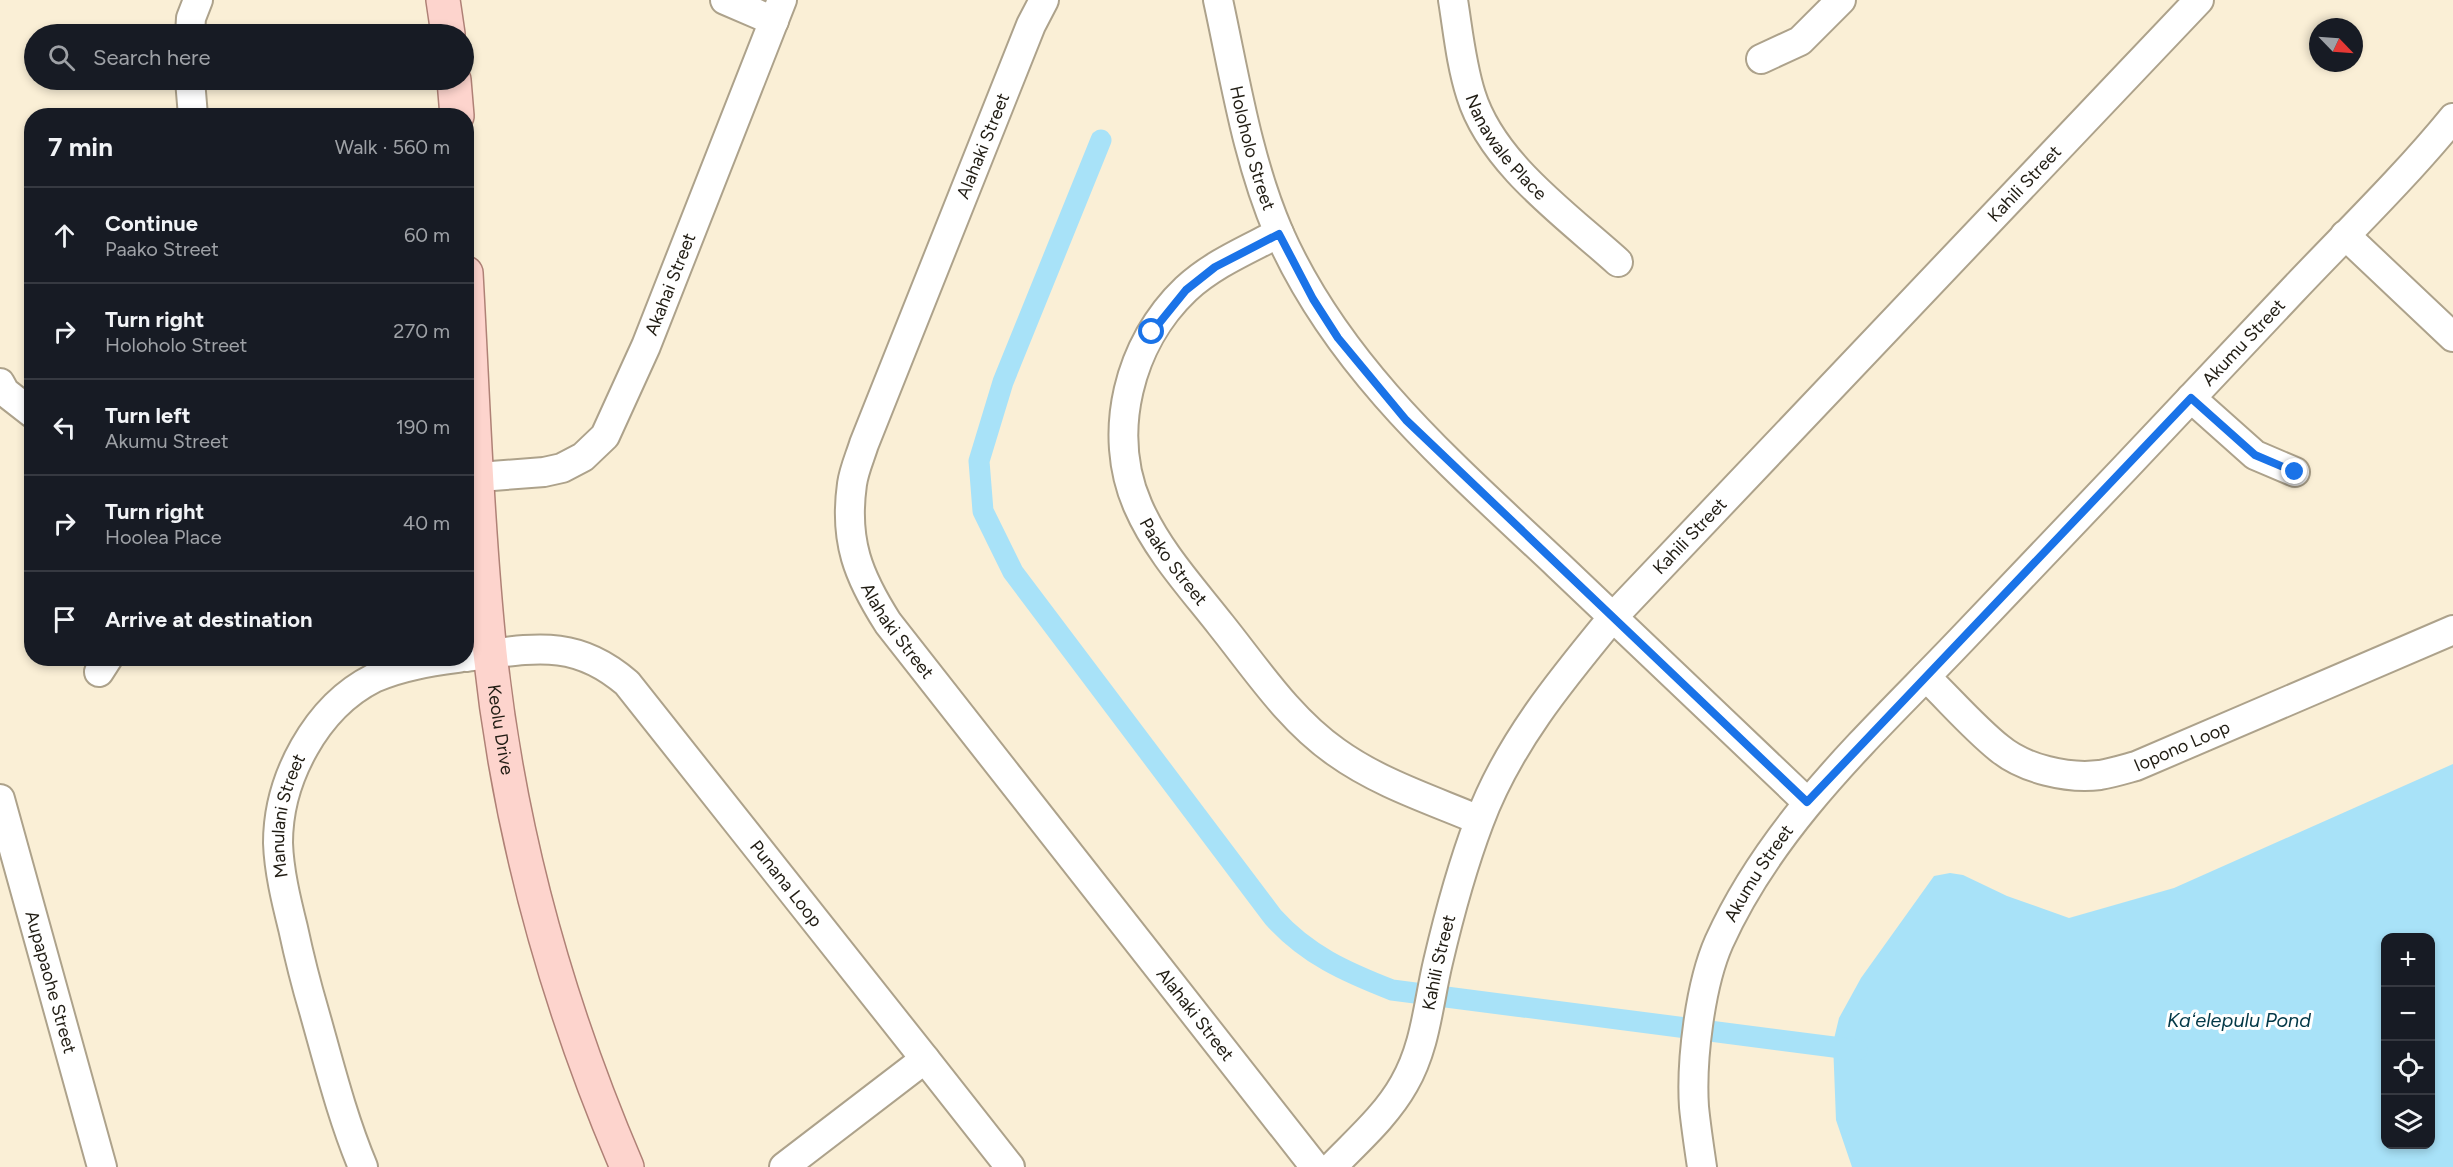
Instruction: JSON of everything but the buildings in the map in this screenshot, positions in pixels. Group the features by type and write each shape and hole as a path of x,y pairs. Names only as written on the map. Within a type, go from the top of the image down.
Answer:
{"main road":[{"path":"443,0 447,24"},
{"path":"455,90 456,108"},
{"name":"Keolu Drive","path":"474,537 478,656 509,778 530,879 551,963 596,1095 627,1167"}],"street":[{"path":"191,24 198,0"},
{"path":"725,0 778,10"},
{"name":"Alahaki Street","path":"1044,0 864,444 852,482 849,515 852,548 861,578 888,623 1315,1167"},
{"name":"Holoholo Street","path":"1218,0 1250,152 1279,234 1313,299 1338,338 1400,413 1807,802"},
{"name":"Nanawale Place","path":"1453,0 1471,96 1483,123 1504,156 1521,174 1617,262"},
{"path":"1761,59 1800,41 1840,0"},
{"name":"Kahili Street","path":"1332,1167 1379,1118 1403,1086 1417,1057 1425,1031 1437,964 1479,820 1506,765 1532,720 1564,676 1613,617 2196,1"},
{"name":"Akahai Street","path":"474,478 544,472 562,468 583,457 605,436 646,346 778,10"},
{"path":"191,90 192,108"},
{"name":"Akumu Street","path":"1702,1167 1694,1106 1700,1014 1707,980 1718,945 1743,895 1771,849 1807,802 2345,235 2453,118"},
{"name":"Paako Street","path":"1279,234 1215,267 1186,290 1152,332 1136,364 1126,400 1123,440 1127,473 1138,506 1160,544 1297,721 1336,752 1366,771 1479,820"},
{"path":"2345,235 2453,337"},
{"path":"2,391 24,407"},
{"path":"2191,398 2255,455 2295,472"},
{"name":"Iopono Loop","path":"1926,677 2001,750 2026,763 2050,771 2100,775 2136,766 2453,630"},
{"name":"Punana Loop","path":"478,656 543,649 565,651 587,656 607,666 627,683 1010,1167"},
{"name":"Manulani Street","path":"363,1167 349,1133 308,990 283,886 278,842 282,806 289,778 303,748 323,721 344,698 373,679 399,669 415,666"},
{"name":"Aupapaohe Street","path":"0,799 102,1167"},
{"path":"784,1167 925,1059"}],"water":[{"name":"Kaʻelepulu Pond","path":"2453,764 2453,1167 1852,1167 1836,1120 1833,1043 1839,1018 1861,978 1934,876 1950,873 1963,875 2007,896 2069,918 2174,888"}],"waterway":[{"path":"1101,140 1003,382 979,461 983,511 1013,572 1273,917 1313,952 1392,990 1857,1050"}],"route":[{"path":"1152,332 1186,290 1215,267 1279,234 1313,299 1338,338 1406,420 1807,802 2191,398 2255,455 2295,472"}]}
